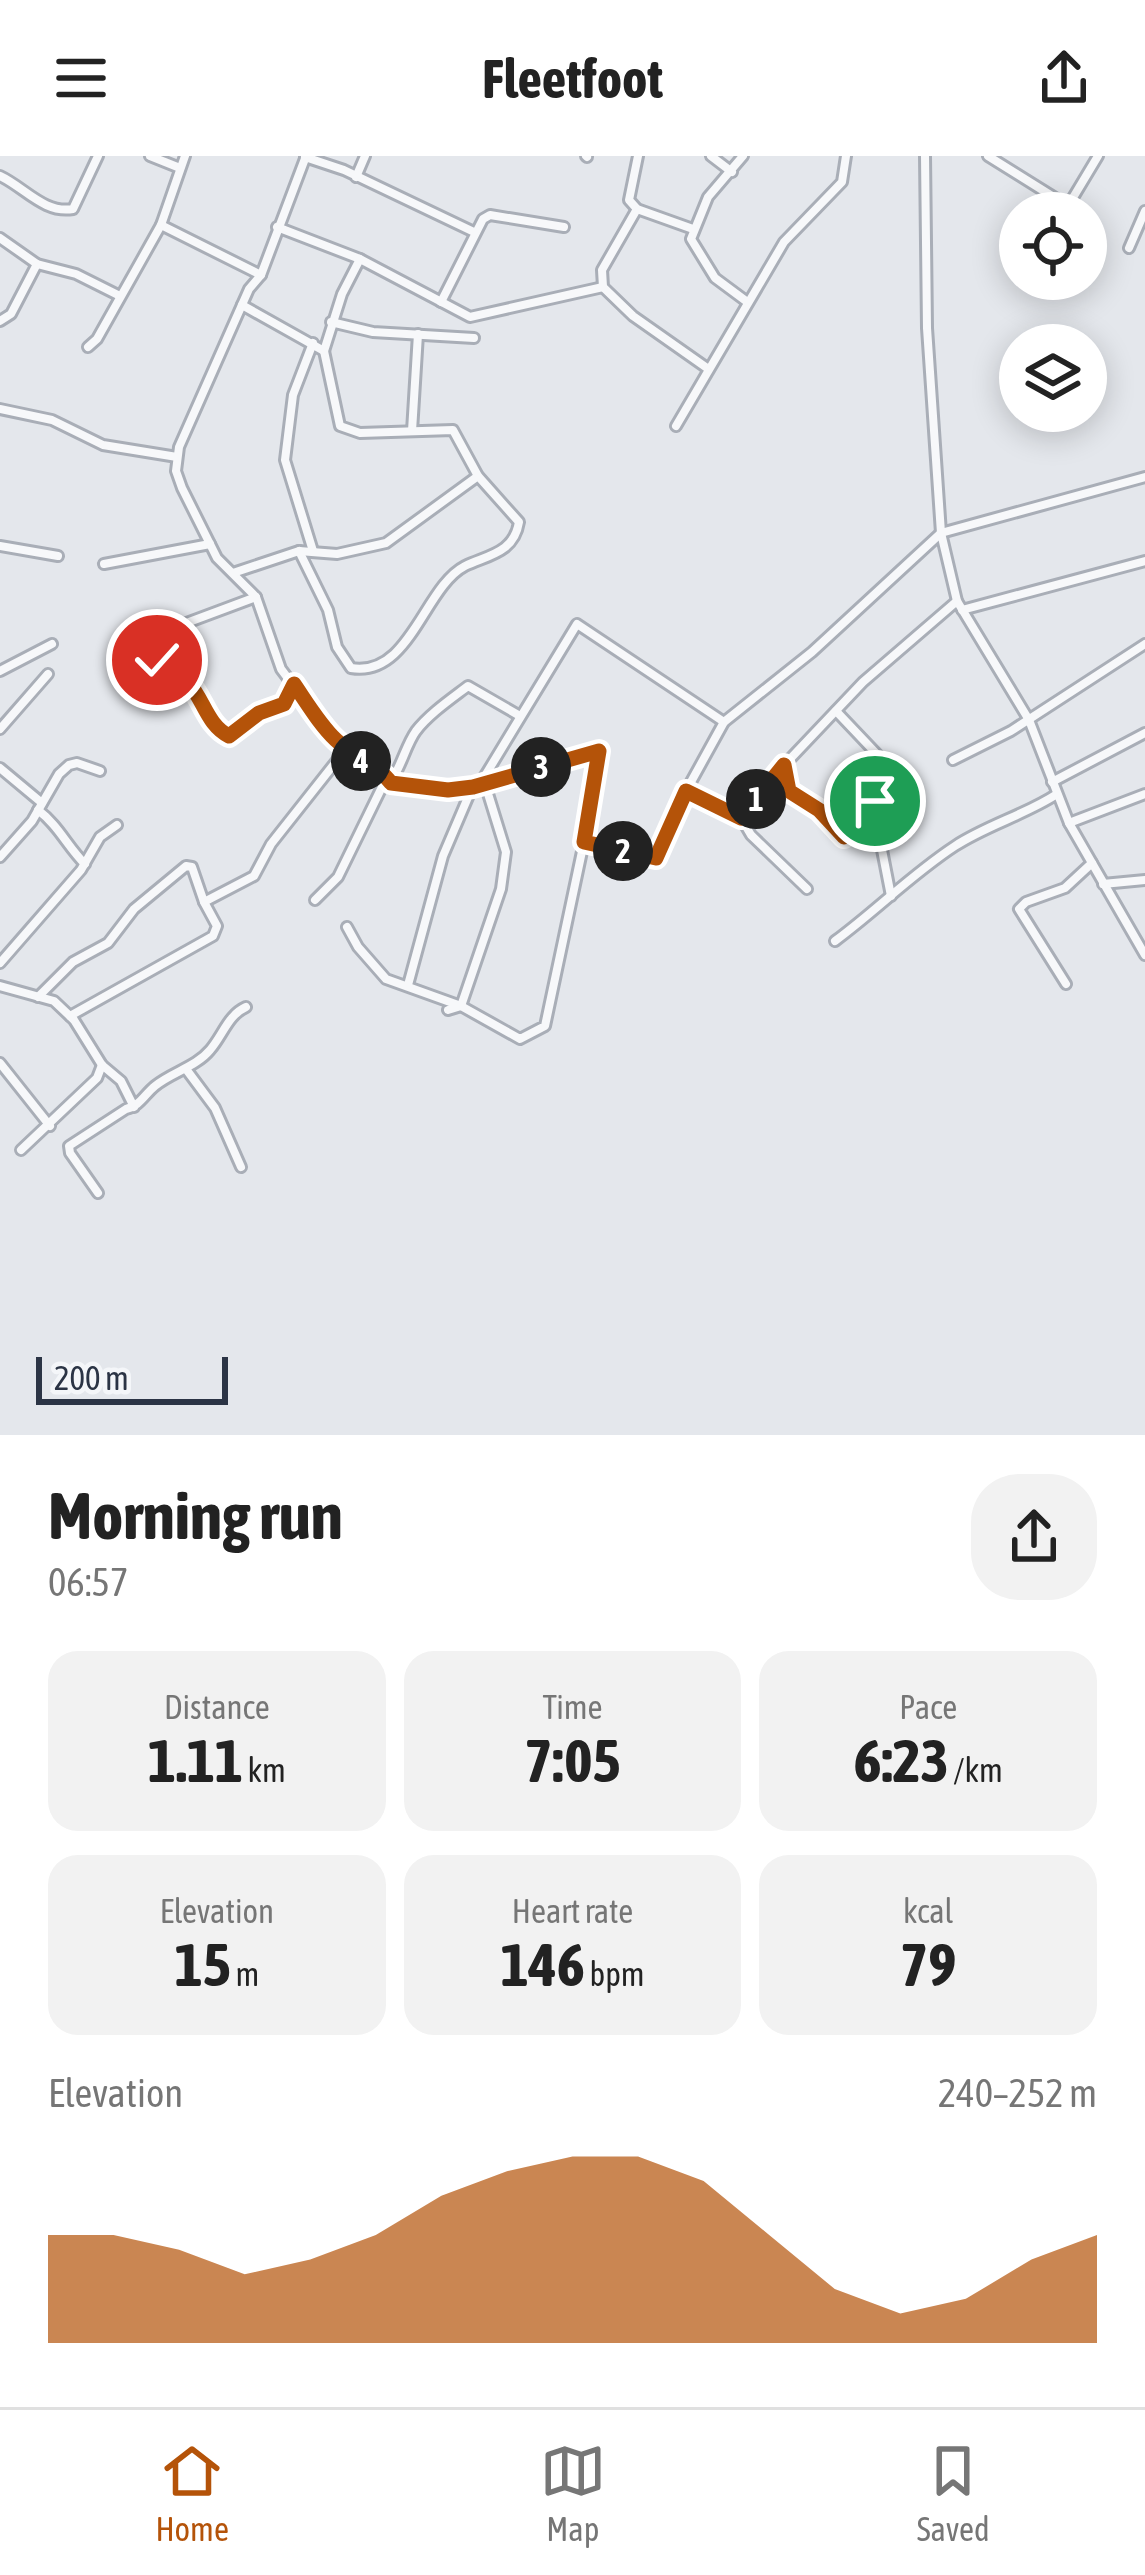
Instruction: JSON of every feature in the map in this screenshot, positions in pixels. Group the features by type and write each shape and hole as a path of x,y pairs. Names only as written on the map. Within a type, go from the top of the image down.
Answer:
{"street":[{"path":"0,176 22,186 40,203 63,211 73,209 98,156"},
{"path":"150,156 180,168"},
{"path":"88,347 97,339 161,225 185,156"},
{"path":"391,783 381,770 332,736 274,657 256,597 217,558 182,488 178,457 194,407 261,275 306,156 474,232"},
{"path":"356,177 365,156"},
{"path":"638,156 629,200 637,209 693,229"},
{"path":"711,156 732,172"},
{"path":"743,156 708,197 691,239 715,278 746,302"},
{"path":"676,426 784,242 842,182 846,156"},
{"path":"925,156 927,328 941,533 959,605 1029,720 1070,824 1143,948"},
{"path":"988,156 1068,206 1098,156"},
{"path":"637,209 602,270 603,287 633,316 707,368"},
{"path":"1129,248 1145,212"},
{"path":"442,302 474,232 490,215 564,226"},
{"path":"161,225 261,275"},
{"path":"278,227 360,259 470,317 603,287"},
{"path":"0,238 37,264 76,274 120,296"},
{"path":"299,551 328,610 337,647 347,665 359,670 391,657 424,620 449,580 514,539 519,528 518,516 478,476 453,430 360,433 340,426 323,351 360,259"},
{"path":"0,321 11,314 37,264"},
{"path":"242,305 323,351"},
{"path":"331,322 373,332 474,338"},
{"path":"412,431 418,334"},
{"path":"313,343 293,395 284,460 314,551"},
{"path":"0,409 52,420 103,445 178,457"},
{"path":"233,573 299,551 337,554 394,540 478,476"},
{"path":"584,842 656,858 724,722 812,652 941,533 1145,477"},
{"path":"104,564 210,544"},
{"path":"0,546 58,556"},
{"path":"741,818 836,711 959,605 1145,561"},
{"path":"124,638 144,629 181,626 256,597"},
{"path":"408,985 443,856 479,785 577,624 724,722"},
{"path":"144,629 162,668 188,682 225,735 259,713 284,704 294,684"},
{"path":"0,671 52,644"},
{"path":"952,760 1029,720 1145,644"},
{"path":"0,729 48,674"},
{"path":"391,783 419,727 468,686 520,716"},
{"path":"784,765 789,791 819,810 844,837 874,808 891,769 836,711"},
{"path":"1052,782 1145,733"},
{"path":"203,902 254,876 271,844 346,749"},
{"path":"315,900 338,878 381,788 391,783 448,790 479,785 599,751 545,1026 520,1039 460,1006 386,979 347,927"},
{"path":"0,857 69,765 100,771"},
{"path":"0,767 59,828 85,864"},
{"path":"460,1006 501,889 506,852 479,785"},
{"path":"686,791 741,818 751,835 807,889"},
{"path":"836,941 920,869 961,842 1026,814 1057,794"},
{"path":"1070,824 1145,794"},
{"path":"874,808 891,896"},
{"path":"0,962 85,864 100,838 117,825"},
{"path":"1066,985 1019,909 1065,888 1092,863"},
{"path":"38,997 73,962 108,943 134,909 186,866 194,869 203,902 217,926 213,936 70,1016"},
{"path":"1103,884 1145,880"},
{"path":"0,986 46,997 70,1016 102,1065 122,1081 134,1107"},
{"path":"448,1010 460,1006"},
{"path":"98,1193 69,1146 186,1069 212,1048 235,1012 246,1007"},
{"path":"0,1063 50,1126"},
{"path":"21,1150 97,1078 102,1065"},
{"path":"186,1069 215,1108 241,1167"}],"route":[{"path":"157,660 162,668 188,682 216,728 229,736 259,713 284,704 294,684 332,736 360,761 381,770 391,783 448,790 473,787 599,751 584,842 656,858 686,791 741,818 784,765 789,791 819,810 844,837 874,808 875,801"}]}
